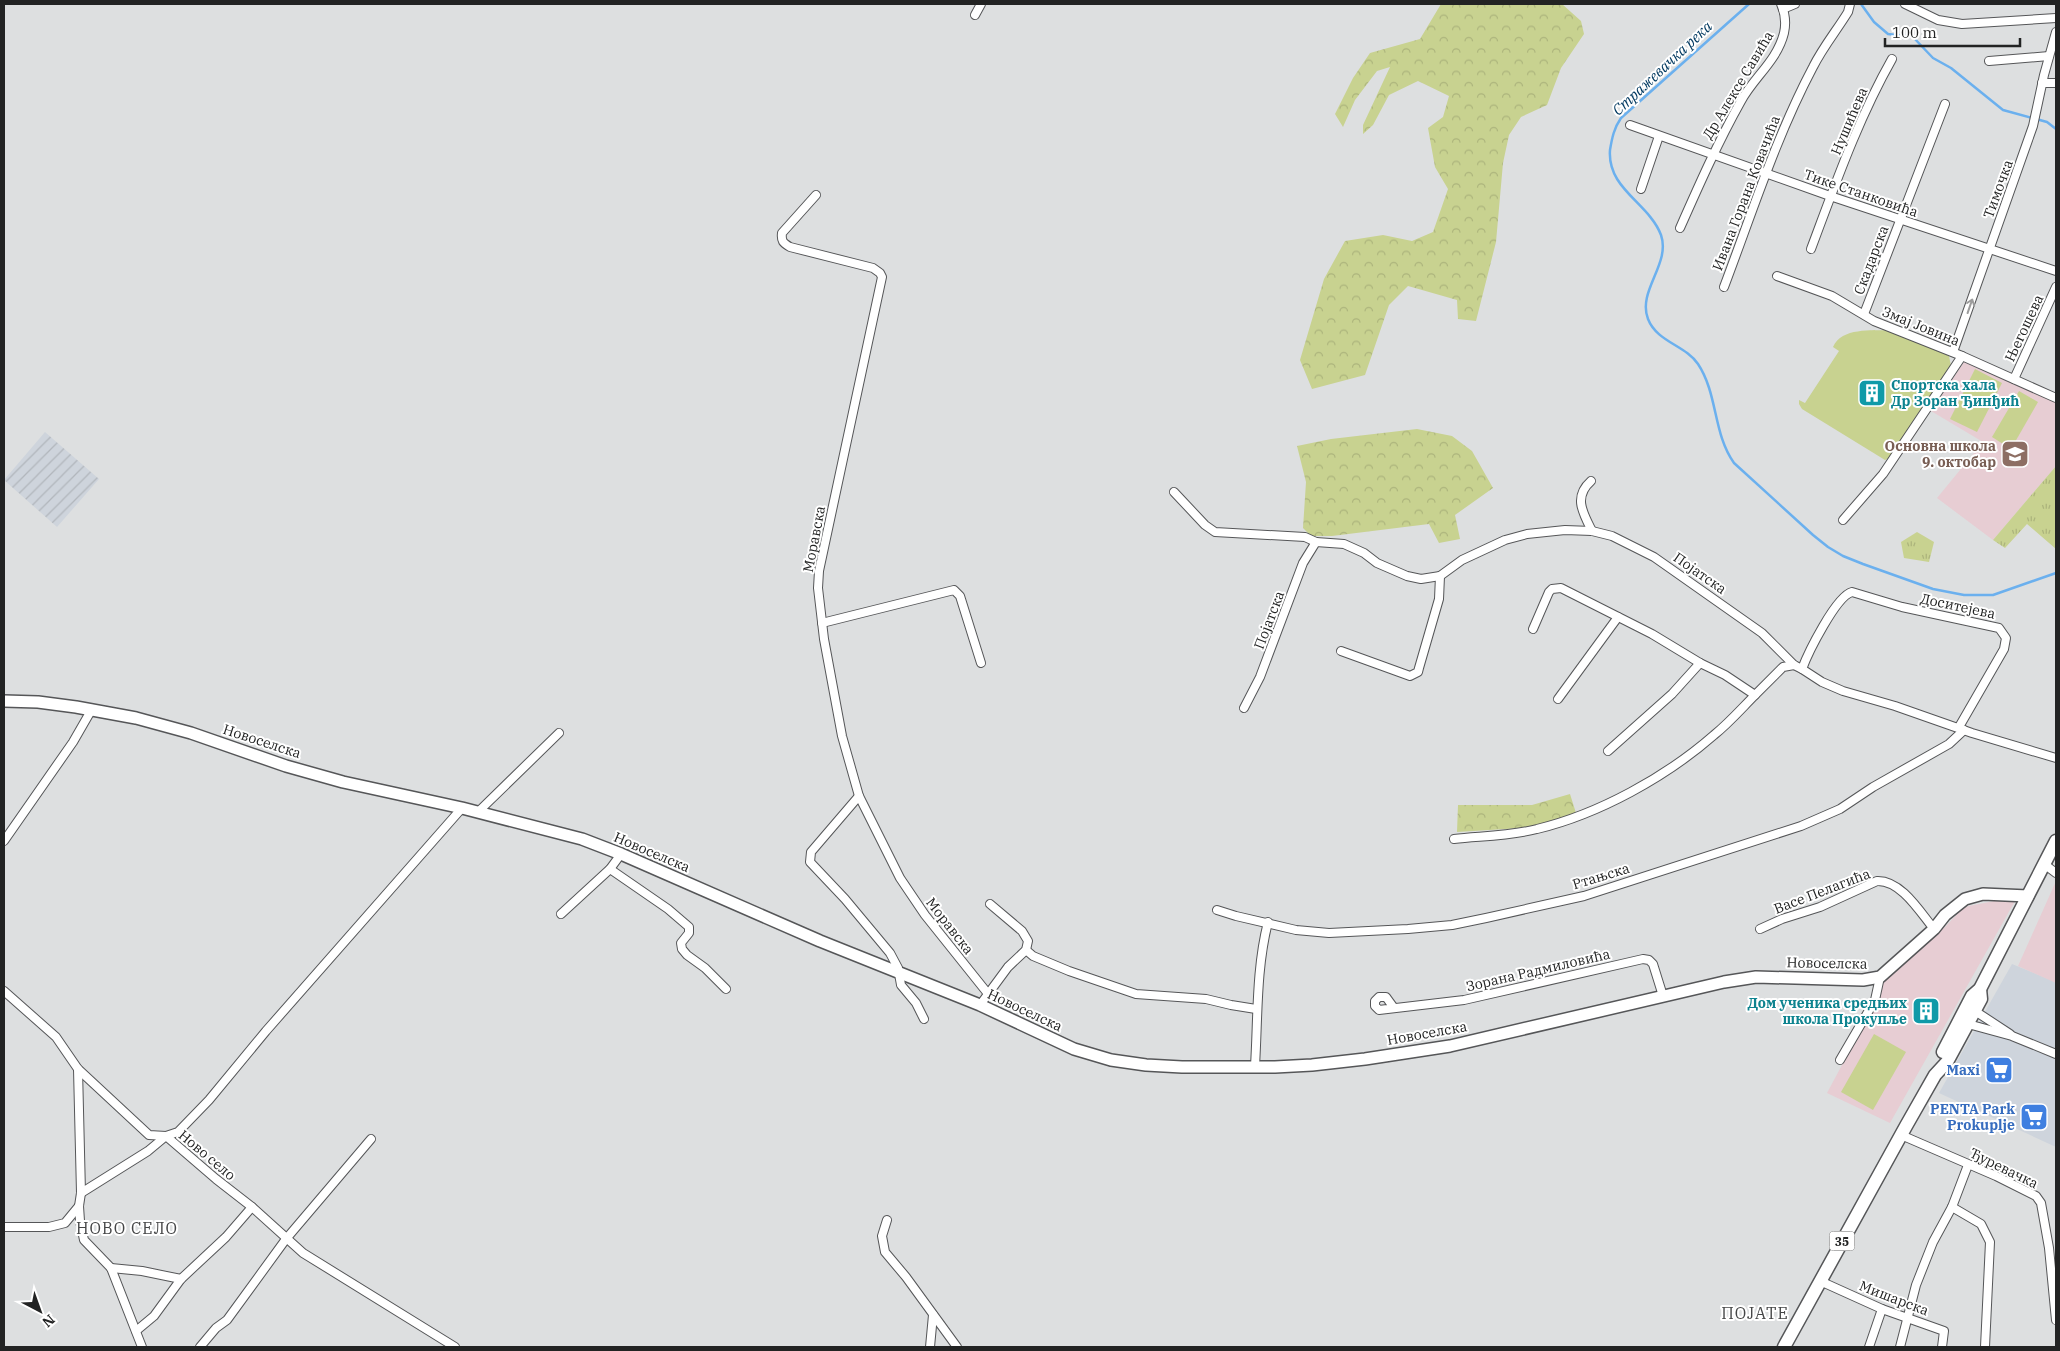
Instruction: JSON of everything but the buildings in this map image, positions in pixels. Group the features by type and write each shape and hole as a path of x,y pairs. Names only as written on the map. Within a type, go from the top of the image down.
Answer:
{"main road":[{"name":"35","path":"1935,1075 1939,1059 1959,1020 1972,996 1980,989 2056,841"},
{"name":"35","path":"1784,1347 1935,1075 1947,1062 1968,1024 1981,999 1980,989"}],"street":[{"path":"975,15 981,4"},
{"path":"1782,6 1795,4"},
{"name":"Ивана Горана Ковачића","path":"1724,287 1764,173 1813,66 1848,12 1850,4"},
{"path":"1905,4 1938,20 1962,24 2056,18"},
{"name":"Др Алексе Савића","path":"1680,228 1712,154 1743,96 1770,62 1780,45 1785,22 1782,6"},
{"name":"Тимочка","path":"1954,352 2033,124 2056,32"},
{"path":"1988,61 2049,56"},
{"name":"Нушићева","path":"1811,250 1830,196 1865,112 1892,59"},
{"path":"2042,83 2056,83"},
{"name":"Скадарска","path":"1864,314 1945,104"},
{"name":"Тике Станковића","path":"1630,125 1830,196 2056,272"},
{"path":"1640,189 1659,136"},
{"name":"Моравска","path":"816,194 782,233 783,243 790,247 873,268 882,277 819,571 818,588 822,623 842,736 859,796 900,878 925,915 989,995"},
{"name":"Змај Јовина","path":"1777,276 1832,296 1874,320 1954,352 2056,398"},
{"name":"Његошева","path":"2014,379 2056,287"},
{"path":"1843,520 1883,474 1962,356"},
{"path":"1590,481 1581,492 1580,498 1585,517 1592,531"},
{"path":"1174,492 1205,525 1215,532 1305,537 1316,542 1344,544 1364,553 1377,563 1407,576 1421,579 1440,576 1439,599 1419,668 1414,675 1410,676 1341,651"},
{"name":"Појатска","path":"1440,576 1462,560 1512,538 1541,531 1592,531 1612,536 1654,557 1762,632 1798,667 1822,682 1843,691 2056,758"},
{"name":"Појатска","path":"1244,708 1260,677 1303,563 1316,542"},
{"path":"1533,628 1549,592 1556,588 1576,595 1652,634 1700,663 1725,675 1755,695"},
{"path":"822,623 954,590 960,596 981,663"},
{"name":"Доситејева","path":"1798,667 1836,607 1846,595 1852,592 1902,607 1994,626 2002,631 2006,638 2004,649 1962,729"},
{"path":"1558,699 1618,617"},
{"path":"1608,751 1672,694 1700,663"},
{"path":"1454,839 1536,830 1591,812 1629,794 1714,735 1782,667 1798,667"},
{"name":"Новоселска","path":"10,702 38,702 92,709 136,718 191,733 286,766 343,782 462,808 582,839 621,854 820,941 980,1006 1074,1049 1111,1060 1146,1065 1173,1067 1312,1065 1425,1051 1663,996 1756,977 1863,980 1880,977 1934,929 1958,904 1972,896 1990,894 2028,896"},
{"path":"4,841 73,742 92,709"},
{"name":"Ртањска","path":"1217,910 1296,930 1329,933 1408,929 1478,920 1584,896 1826,816 1949,744 1962,729"},
{"path":"478,812 559,733"},
{"path":"859,796 812,852 810,862 890,953 900,974 901,985 916,1003 924,1019"},
{"path":"81,1193 148,1151 166,1136 178,1132 210,1100 266,1031 462,808"},
{"path":"561,914 610,869 621,854"},
{"path":"2044,864 2056,873"},
{"path":"610,869 668,909 689,927 689,933 682,943 684,953 713,975 726,989"},
{"name":"Васе Пелагића","path":"1760,929 1877,881 1885,881 1903,893 1934,929"},
{"path":"980,1006 1008,967 1026,950 1027,937 990,904"},
{"path":"1255,1066 1256,1009 1262,946 1268,922"},
{"path":"1026,950 1033,956 1069,971 1136,994 1206,998 1256,1009"},
{"name":"Зорана Радмиловића","path":"1394,1008 1464,1000 1643,959 1649,960 1653,964 1663,996"},
{"path":"1840,1060 1875,1000 1880,977"},
{"name":"Ново село","path":"4,991 56,1037 78,1068 149,1136 166,1136 216,1180 252,1207 303,1253 455,1347"},
{"path":"1975,1011 2012,1036"},
{"path":"1968,1024 2012,1036 2056,1054"},
{"path":"78,1068 81,1193 79,1206 84,1240 111,1268 142,1347"},
{"name":"Ђуревачка","path":"1901,1135 2036,1196 2041,1203 2054,1266 2056,1320"},
{"path":"200,1347 216,1328 227,1320 286,1239 371,1140"},
{"path":"1900,1347 1916,1285 1933,1242 1952,1207 1968,1165"},
{"path":"4,1227 49,1227 65,1223 79,1206"},
{"path":"136,1331 154,1316 181,1279 226,1237 252,1207"},
{"path":"1952,1207 1981,1224 1990,1242 1985,1347"},
{"path":"887,1220 882,1236 885,1252 957,1347"},
{"path":"111,1268 142,1271 181,1279"},
{"name":"Мишарска","path":"1820,1281 1882,1309 1944,1330 1942,1347"},
{"path":"1869,1347 1882,1309"},
{"path":"930,1347 934,1315"}],"shaded area":[{"name":"Основна школа 9. октобар","path":"1964,362 2056,402 2056,466 1993,540 1937,498 1983,442 1931,411"},
{"path":"45,432 99,479 57,527 4,480"},
{"path":"2056,881 2056,983 2018,966"},
{"path":"2004,899 2015,901 1890,1123 1827,1093 1872,1009 1882,981 1946,926 1964,907"},
{"path":"2012,964 2056,982 2056,1147 1939,1093"}],"green space":[{"path":"1441,4 1562,4 1581,21 1584,34 1561,68 1547,105 1521,117 1509,135 1503,163 1496,242 1476,321 1458,319 1457,300 1408,286 1389,305 1365,375 1312,389 1300,360 1324,279 1345,241 1383,235 1412,241 1433,232 1448,189 1435,167 1428,128 1443,117 1449,96 1418,81 1389,95 1373,125 1363,134 1363,125 1390,67 1377,71 1355,100 1343,127 1335,114 1353,78 1370,53 1420,39"},
{"path":"1890,330 1949,356 1951,366 1892,457 1885,460 1802,409 1799,400 1805,403 1839,351 1833,347 1843,336 1858,331"},
{"path":"1975,369 2002,383 1977,432 1950,419"},
{"path":"2019,391 2038,402 2011,449 1992,437"},
{"path":"1417,429 1452,436 1472,451 1493,488 1455,515 1460,539 1439,543 1429,524 1332,536 1311,536 1303,528 1306,482 1297,446 1331,439"},
{"path":"2056,466 2056,549 2027,524 2005,548 1993,540"},
{"path":"1917,532 1934,542 1929,562 1904,558 1901,542"},
{"path":"1570,794 1576,813 1536,827 1457,832 1458,805 1532,805"},
{"path":"1874,1034 1906,1052 1873,1110 1841,1092"}],"waterway":[{"name":"Стражевачка река","path":"1749,4 1621,118 1614,133 1610,150 1611,164 1615,175 1622,186 1648,214 1661,235 1662,256 1647,298 1646,309 1652,327 1664,338 1686,352 1698,364 1709,388 1722,440 1734,463 1828,547 1843,556 1933,589 1964,595 1993,595 2056,573"},
{"path":"1861,4 1874,22 1888,34 1913,37 1933,58 1951,68 2003,110 2047,122 2056,129"}],"place":[{"name":"Спортска хала Др Зоран Ђинђић","path":"1872,393"},
{"name":"Основна школа 9. октобар","path":"2015,454"},
{"name":"Дом ученика средњих школа Прокупље","path":"1926,1011"},
{"name":"Maxi","path":"1999,1070"},
{"name":"PENTA Park Prokuplje","path":"2034,1117"}],"district":[{"name":"НОВО СЕЛО","path":"127,1228"},
{"name":"ПОЈАТЕ","path":"1755,1313"}]}
